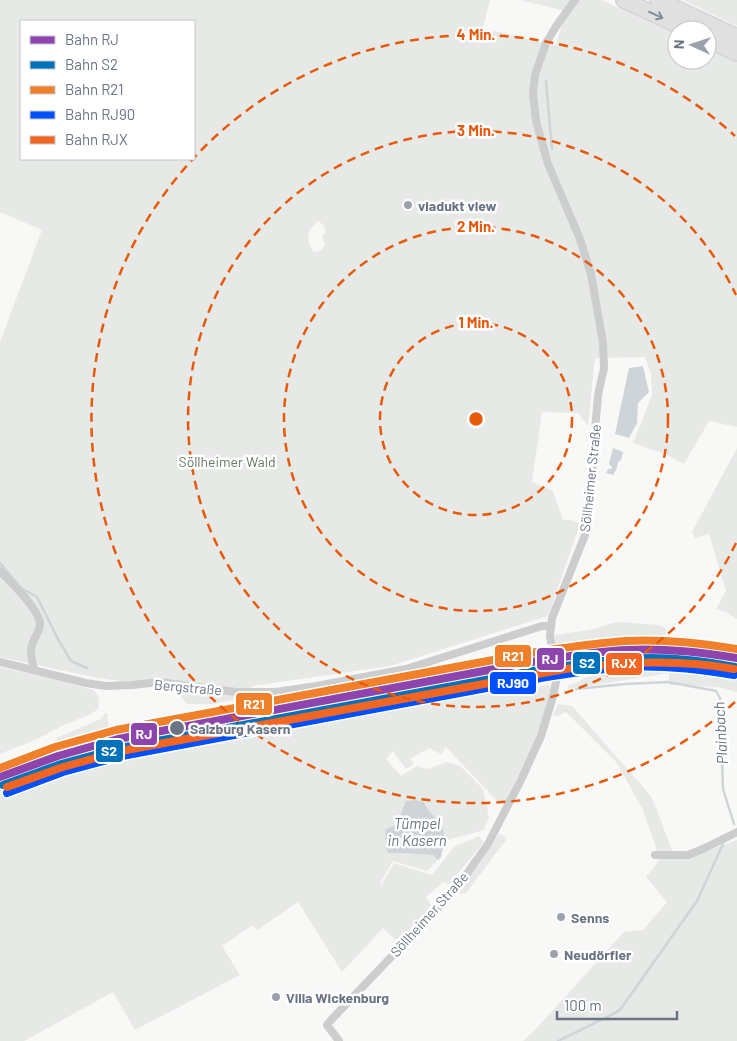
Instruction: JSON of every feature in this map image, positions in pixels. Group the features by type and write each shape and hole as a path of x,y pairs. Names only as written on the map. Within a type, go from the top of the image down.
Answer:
{"highway":[{"path":"624,0 667,20"},
{"path":"658,0 737,36"},
{"path":"717,43 737,52"}],"street":[{"name":"Söllheimer Straße","path":"339,1041 327,1025 456,889 488,844 541,736 552,700 556,682 550,636 552,618 586,535 592,486 598,395 604,368 603,343 591,274 580,239 548,164 536,121 533,94 535,75 546,43 557,24 576,0"},
{"path":"0,571 22,595 36,613 40,622 39,630 30,652 34,669"},
{"name":"Bergstraße","path":"0,662 106,686 159,682 236,692 276,692 406,669 542,626 551,626"},
{"path":"655,855 688,855 737,832"}],"green space":[{"name":"Söllheimer Wald","path":"0,0 490,0 483,28 556,46 565,11 520,0 602,0 667,30 667,70 717,70 717,53 737,62 737,427 709,421 684,464 665,454 633,443 652,395 651,373 645,357 595,358 588,426 578,413 542,412 532,482 553,491 563,520 571,520 580,524 548,616 390,666 253,686 233,700 213,704 187,704 177,691 160,679 128,682 97,678 0,657 0,342 42,230 0,212","holes":["319,221 326,231 322,237 325,243 323,247 321,250 314,252 308,239 311,228"]},
{"path":"683,0 737,0 737,26"},
{"path":"737,448 737,619 726,612 716,609 726,591 709,534 695,538 692,532"},
{"path":"620,622 659,625 666,629 666,635 583,640 555,644 555,635 595,629"},
{"path":"611,656 611,658 567,672 564,663"},
{"path":"638,659 695,660 737,666 737,692 717,687 669,685 669,673 569,689 568,685 576,683 587,676 614,668 638,667"},
{"path":"0,667 93,690 97,694 98,709 37,739 0,754"},
{"path":"547,667 548,673 438,689 437,686 527,669"},
{"path":"548,685 551,687 539,731 506,801 500,804 446,747 441,754 429,748 410,759 414,764 406,769 393,751 386,759 401,776 417,766 427,769 447,762 460,766 483,789 489,817 484,830 444,841 440,823 424,802 407,801 397,825 385,830 388,853 434,855 438,860 427,871 393,861 380,883 382,884 394,863 432,875 454,847 479,836 484,842 449,884 443,882 426,897 431,905 427,912 398,942 383,928 342,972 298,902 257,930 253,925 222,946 240,975 135,1030 113,992 24,1041 0,1041 0,784 24,773 25,775 51,766 137,746 139,752 152,749 168,741 238,727 238,725 377,703"},
{"path":"558,704 572,706 650,795 675,859 688,858 737,840 737,1041 523,1041 624,932 643,930 667,902 646,877 659,861 642,808 617,763 566,712 553,716"},
{"path":"107,713 109,729 57,742 56,738 101,719"},
{"path":"499,834 504,836 506,840 466,893 460,894 457,891 480,863"}],"water":[{"path":"643,366 649,392 638,403 637,423 629,438 615,434 629,368"},
{"path":"613,448 623,452 613,475 606,473 612,467 609,464"},
{"name":"Tümpel in Kasern","path":"406,801 424,802 443,829 443,845 441,857 438,860 433,855 388,853 386,849 385,830 397,824"}],"waterway":[{"path":"546,81 552,149"},
{"path":"0,563 21,588 37,597 71,661 87,668"},
{"name":"Plainbach","path":"576,689 668,682 716,691 720,698 723,789 734,824"},
{"name":"Plainbach","path":"558,1041 620,1010 697,901 723,844"}],"rail line":[{"name":"R21","path":"0,768 55,747 116,730 542,651 626,641 682,642 737,649"},
{"name":"RJ","path":"0,777 58,756 118,739 543,660 606,651 641,650 682,651 737,658"},
{"name":"S2","path":"3,785 61,764 120,748 544,669 605,661 653,658 667,658 735,667"},
{"name":"RJX","path":"7,787 63,767 121,751 565,669 649,663 691,664 734,669"},
{"name":"RJ90","path":"7,793 63,772 122,756 546,677 626,667 680,668 734,675"}],"place":[{"name":"viadukt view","path":"408,205"},
{"name":"Salzburg Kasern","path":"177,728"},
{"name":"Senns","path":"561,917"},
{"name":"Neudörfler","path":"554,954"},
{"name":"Villa Wickenburg","path":"276,997"}]}
